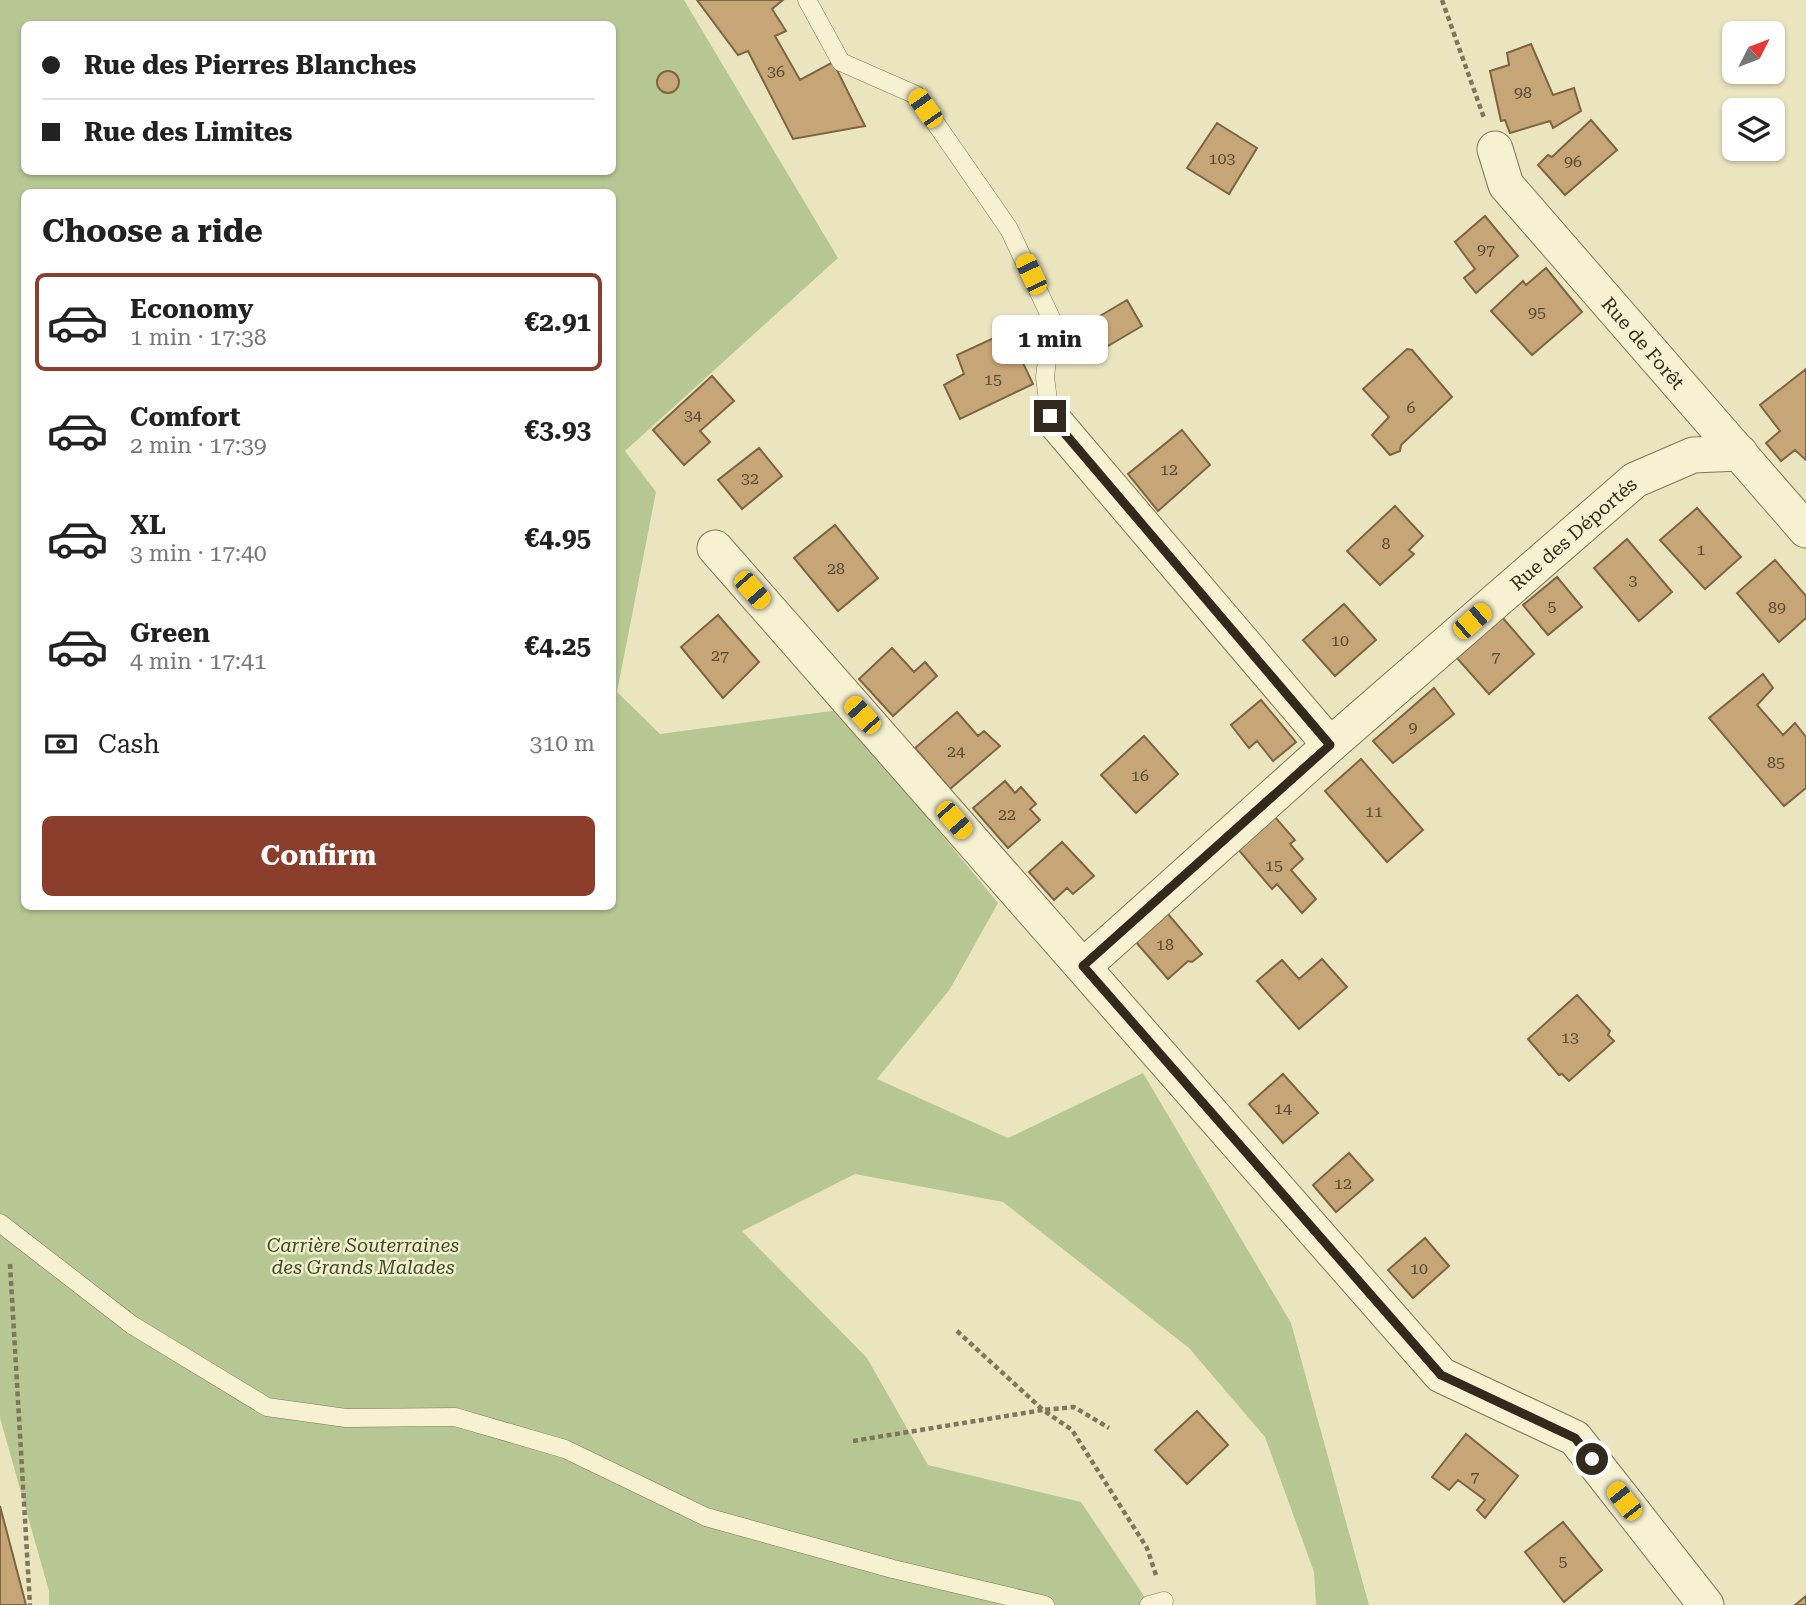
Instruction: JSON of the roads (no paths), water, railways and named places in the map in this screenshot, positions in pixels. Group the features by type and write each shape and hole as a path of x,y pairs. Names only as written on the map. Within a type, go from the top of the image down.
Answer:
{"street":[{"name":"Rue de Forêt","path":"1495,149 1506,186 1806,530"},
{"path":"1050,416 1330,745"},
{"name":"Rue des Déportés","path":"1083,966 1330,745 1635,480 1693,455 1740,453"},
{"path":"715,548 1441,1375 1575,1438 1706,1605"}],"lane":[{"path":"807,0 841,62 916,95 1009,229 1052,320 1045,376 1050,416"},
{"path":"4,1225 132,1325 267,1407 346,1418 455,1417 565,1448 706,1517 893,1569 1045,1605"}],"park label":[{"name":"Carrière Souterraines des Grands Malades","path":"363,1256"}]}
